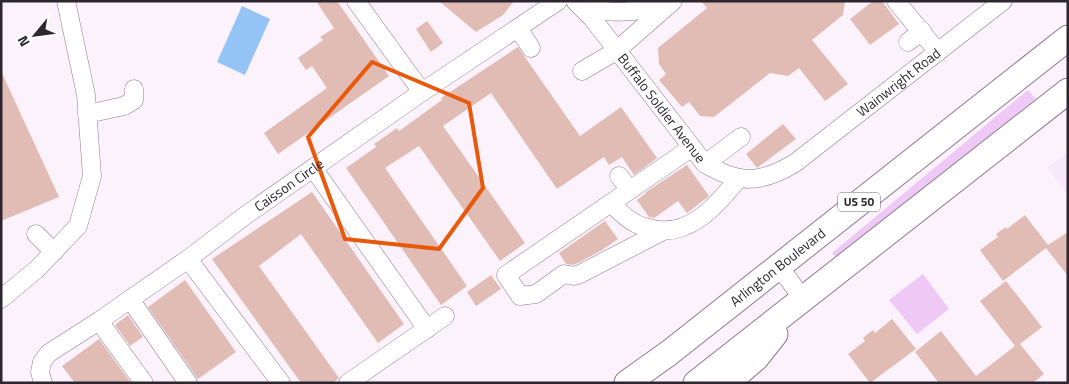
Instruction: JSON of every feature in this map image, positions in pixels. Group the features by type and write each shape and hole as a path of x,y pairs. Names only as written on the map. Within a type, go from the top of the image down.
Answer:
{"highway":[{"name":"Arlington Boulevard","path":"627,383 1068,38"},
{"path":"696,383 1068,91"},
{"path":"657,383 739,296"},
{"path":"727,383 756,358 803,299"}],"street":[{"path":"1,299 37,269 78,226 92,176 88,114 66,1"},
{"path":"356,1 422,92"},
{"name":"Caisson Circle","path":"43,383 40,372 42,362 49,353 130,300 422,92 558,1"},
{"path":"896,1 938,52"},
{"name":"Wainwright Road","path":"795,163 1003,1"},
{"path":"579,5 607,13 638,12 672,2"},
{"path":"582,71 616,50 672,2"},
{"name":"Buffalo Soldier Avenue","path":"579,5 706,164 723,174 739,178 759,179 778,174 795,163"},
{"path":"518,28 531,48"},
{"path":"908,42 922,32"},
{"path":"88,114 124,106 134,100 134,89"},
{"path":"706,164 740,137"},
{"path":"692,148 611,203 575,217 506,275 520,296 536,294 564,274 574,276 580,274 662,232 682,227 696,220 715,206 739,178"},
{"path":"313,168 427,329"},
{"path":"619,176 630,190"},
{"path":"611,203 635,224 662,232"},
{"path":"36,234 54,252"},
{"path":"188,259 281,383"},
{"path":"778,265 803,299"},
{"path":"130,300 188,383"},
{"path":"348,383 445,316"},
{"path":"99,321 144,383"}],"highlighted area":[{"path":"372,62 469,103 483,188 439,249 345,239 308,137"}],"shaded area":[{"path":"1028,90 1036,99 835,257 832,253"},
{"path":"1068,153 1068,195 1047,167"},
{"path":"923,274 949,309 917,334 889,300"}],"water":[{"path":"242,6 270,19 245,75 217,62"}],"building":[{"path":"316,1 337,1 389,76 278,154 264,133 327,88 312,66 306,70 298,58 323,40 320,37 334,28"},
{"path":"439,1 514,1 503,15 476,32"},
{"path":"701,1 845,1 843,15 812,40 848,84 825,101 799,68 788,76 770,73 714,117 700,116 689,102 682,107 659,80 666,74 659,64 658,48 707,8"},
{"path":"873,1 882,1 899,24 870,45 850,19"},
{"path":"427,21 443,43 431,52 416,29"},
{"path":"518,47 580,136 621,107 657,158 634,175 622,157 609,165 604,157 557,189 491,93 443,126 525,243 500,261 419,146 385,168 467,286 441,305 346,168 376,147 374,144 397,128 399,131 442,100 441,98"},
{"path":"1,71 59,197 1,221"},
{"path":"783,124 796,139 757,168 746,154"},
{"path":"687,165 709,196 687,213 678,201 654,218 649,217 637,200"},
{"path":"312,192 404,324 378,343 301,234 259,266 339,378 333,383 301,383 212,259"},
{"path":"1025,215 1048,245 1068,232 1068,276 1046,248 1003,281 980,250 998,237 996,234 1006,227 1007,229"},
{"path":"605,221 618,239 580,262 573,265 566,264 559,253"},
{"path":"491,275 501,289 476,306 467,292"},
{"path":"185,280 236,352 198,379 148,307"},
{"path":"1006,281 1042,327 1020,344 1044,374 1033,383 939,383 915,352 941,331 976,376 1015,346 980,301"},
{"path":"128,315 143,337 130,346 115,325"},
{"path":"892,319 916,349 870,383 848,354 865,341 863,338 873,330 875,333"},
{"path":"99,339 131,383 75,383 62,366"}]}
